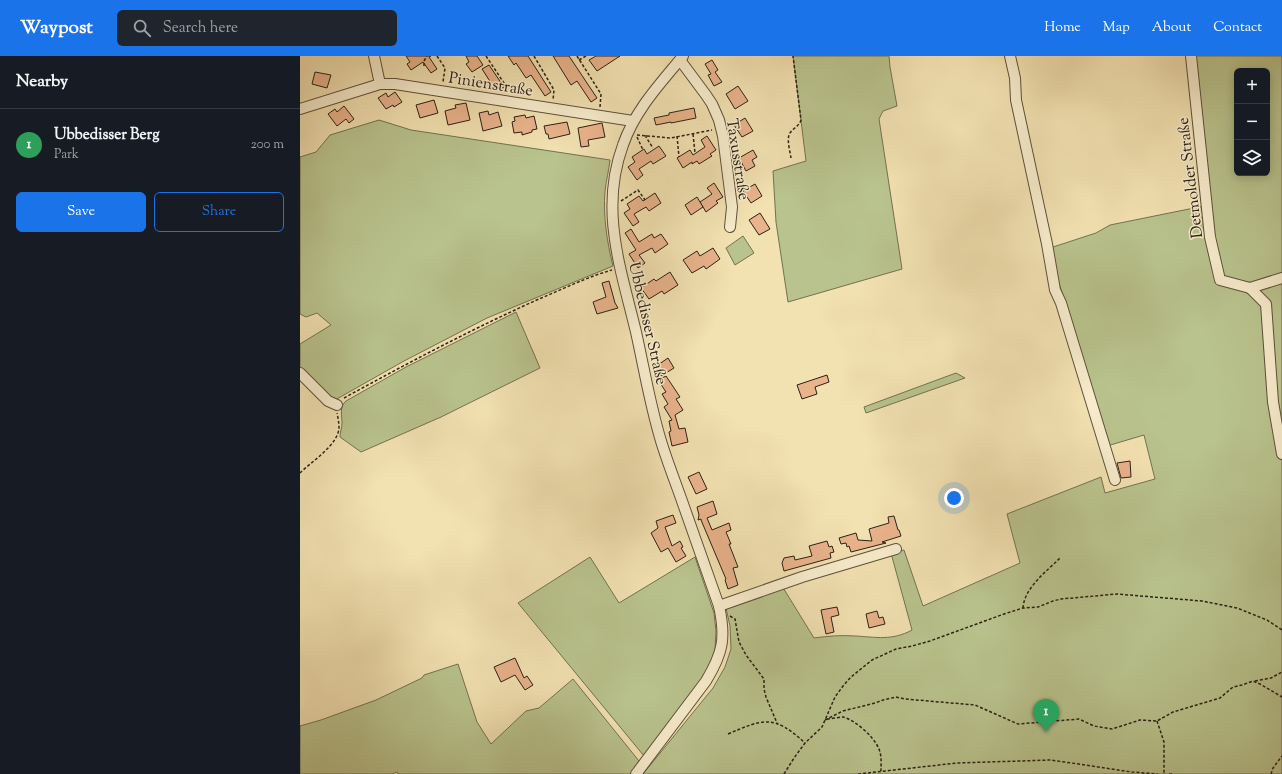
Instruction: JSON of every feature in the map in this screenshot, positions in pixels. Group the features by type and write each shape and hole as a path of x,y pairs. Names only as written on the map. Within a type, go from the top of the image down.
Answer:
{"street":[{"path":"374,56 380,84"},
{"path":"1010,56 1015,78 1016,100 1047,244 1055,290 1063,310 1115,480"},
{"name":"Detmolder Straße","path":"1191,56 1210,237 1220,280 1250,288"},
{"name":"Ubbedisser Straße","path":"636,774 680,718 706,681 715,666 721,650 723,631 719,606 661,441 620,268 612,223 612,204 618,162 622,146 633,121 643,104 682,58"},
{"name":"Taxusstraße","path":"682,58 712,104 722,128 732,207 730,227"},
{"name":"Pinienstraße","path":"300,109 380,84 395,84 442,90 633,121"},
{"path":"1282,278 1250,288 1266,304 1273,402 1282,454"},
{"path":"300,373 328,401 337,405"},
{"path":"719,606 802,577 896,549"}],"path":[{"path":"424,66 427,56"},
{"path":"437,56 445,68 442,90"},
{"path":"486,56 504,82 501,100"},
{"path":"534,56 554,90 552,108"},
{"path":"577,56 601,94 598,115"},
{"path":"579,60 586,56"},
{"path":"791,158 788,140 789,134 800,124 801,120 793,56"},
{"path":"643,150 636,139 637,135 671,138 722,128"},
{"path":"693,134 695,153"},
{"path":"646,135 653,148"},
{"path":"677,136 679,157"},
{"path":"612,204 617,203 638,190 645,200"},
{"path":"300,473 331,445 336,438 339,428 337,405 340,400 491,321 577,283 620,268"},
{"path":"1023,608 1023,602 1035,582 1060,558"},
{"path":"784,774 804,743 822,727 835,696 851,676 872,660 896,649 930,641 1023,608 1030,609 1061,599 1117,594 1202,601 1236,608 1266,620 1282,630"},
{"path":"735,620 739,642 746,655 764,679 766,697 777,723"},
{"path":"826,720 842,711 875,704 883,700 896,697 905,700 975,705 1018,724 1079,719 1094,726 1112,729 1140,720 1157,721 1173,712 1220,698 1233,687 1253,681 1271,678 1282,672"},
{"path":"1253,681 1282,697"},
{"path":"826,720 841,717 849,719 865,731 879,747 882,759 881,771"},
{"path":"728,734 750,724 766,721 777,723 792,731 804,743"},
{"path":"1157,721 1164,742 1164,774"},
{"path":"1271,774 1273,768 1282,756"},
{"path":"858,774 957,762 1051,760 1132,772 1158,774"},
{"path":"1169,774 1174,774"}],"green space":[{"path":"793,56 889,56 897,106 883,111 879,119 902,269 788,302 776,222 773,171 806,161"},
{"path":"1193,56 1282,56 1282,435 1275,404 1268,303 1223,278 1213,236"},
{"path":"379,120 411,130 610,160 605,191 605,219 607,238 613,266 487,318 404,361 335,400 300,370 300,344 331,325 317,313 306,317 300,314 300,157 316,152 330,135"},
{"path":"1204,206 1218,283 1245,291 1256,299 1263,311 1280,457 1282,461 1282,774 643,774 713,688 725,667 731,649 730,626 726,608 782,586 814,638 850,636 884,638 898,636 912,630 891,553 904,550 923,606 1020,563 1007,514 1101,477 1105,493 1155,479 1144,435 1107,446 1050,248 1096,233 1110,225"},
{"path":"743,236 754,253 735,265 726,248"},
{"path":"516,312 540,368 441,417 361,452 340,437 342,425 341,411 342,406 346,401 406,367"},
{"path":"956,373 965,378 866,413 864,407"},
{"path":"590,557 619,603 695,557 714,613 716,631 715,649 710,665 700,681 644,756 518,603"},
{"path":"458,664 477,722 491,744 526,711 539,708 573,679 639,761 630,774 398,774 397,772 392,774 300,774 300,726 376,700 422,678 424,675"}],"building":[{"path":"406,56 431,56 429,57 437,69 431,73 423,62 411,70 407,64 410,62"},
{"path":"466,56 477,56 483,65 472,72 466,64 469,62"},
{"path":"508,56 528,56 551,92 545,96 531,75 526,78 516,63 514,65"},
{"path":"553,56 569,56 597,98 591,102 577,81 571,85"},
{"path":"596,56 620,56 597,71 589,60"},
{"path":"712,60 718,70 715,72 722,82 714,86 708,75 711,74 705,64"},
{"path":"489,65 502,84 495,89 482,69"},
{"path":"315,72 331,75 327,88 312,84"},
{"path":"738,86 748,101 735,109 726,94"},
{"path":"395,92 402,102 394,107 393,105 386,109 378,98 386,93 388,97"},
{"path":"434,100 438,113 420,118 416,105"},
{"path":"466,103 470,120 448,125 445,111 456,108 455,105"},
{"path":"344,106 354,119 349,123 346,119 337,126 328,114 335,109 337,112"},
{"path":"694,108 696,118 656,125 654,118 669,115 669,113"},
{"path":"488,111 489,115 498,112 502,126 483,131 479,113"},
{"path":"525,115 526,118 534,116 537,129 522,135 522,132 514,133 512,122 515,121 514,117"},
{"path":"745,118 753,131 742,137 734,125"},
{"path":"567,122 570,134 549,139 544,126"},
{"path":"602,123 605,137 588,140 589,146 581,147 578,128"},
{"path":"707,136 716,150 710,154 712,156 699,164 697,161 692,164 692,162 683,168 677,158 690,150 693,155 705,147 701,140"},
{"path":"659,146 666,156 653,164 651,161 639,169 643,175 637,180 628,167 635,162 632,157 644,149 647,154"},
{"path":"753,150 757,157 752,160 755,166 746,171 739,158"},
{"path":"714,183 723,197 716,201 718,203 706,212 700,202 712,194 707,188"},
{"path":"755,184 762,196 751,203 743,191"},
{"path":"655,193 661,203 649,211 646,207 634,214 639,222 633,226 624,213 630,209 627,204 639,196 643,201"},
{"path":"697,197 703,207 691,215 685,205"},
{"path":"760,213 770,229 759,235 749,220"},
{"path":"631,229 639,242 652,234 654,238 661,234 668,244 655,253 652,248 639,255 645,263 638,268 629,254 636,250 625,233"},
{"path":"713,248 720,259 706,269 704,266 692,273 683,260 697,251 700,256"},
{"path":"670,272 678,285 664,294 662,291 649,299 641,288 654,279 656,281"},
{"path":"609,281 615,303 618,308 597,314 593,302 606,297 602,283"},
{"path":"668,358 674,368 661,376 655,367"},
{"path":"827,375 829,382 815,387 817,394 802,399 797,385"},
{"path":"666,376 680,397 676,399 683,410 675,415 679,429 685,428 688,442 672,446 669,432 671,431 669,421 672,420 664,407 668,404 662,394 666,392 658,380"},
{"path":"1130,461 1131,477 1121,478 1117,463"},
{"path":"699,472 707,489 696,494 688,477"},
{"path":"713,501 717,514 707,518 712,530 729,523 731,530 726,532 738,567 733,568 738,585 728,589 726,579 701,519 698,520 699,515 697,507"},
{"path":"673,515 676,523 665,527 672,546 680,541 683,547 681,548 686,556 676,562 668,548 661,552 651,533 658,528 656,521"},
{"path":"894,516 901,536 882,542 886,543 851,552 846,543 841,544 839,538 856,533 858,540 872,541 869,529 889,523 888,517"},
{"path":"827,541 829,547 832,546 834,552 830,553 831,558 784,571 782,563 784,558 794,556 795,560 812,556 809,546"},
{"path":"837,607 839,615 831,617 834,632 826,634 821,610"},
{"path":"877,611 879,618 883,617 885,624 869,628 866,614"},
{"path":"515,658 524,678 527,676 533,685 525,690 515,675 501,682 494,667"}],"place":[{"name":"Ubbedisser Berg","path":"1046,732"}]}
